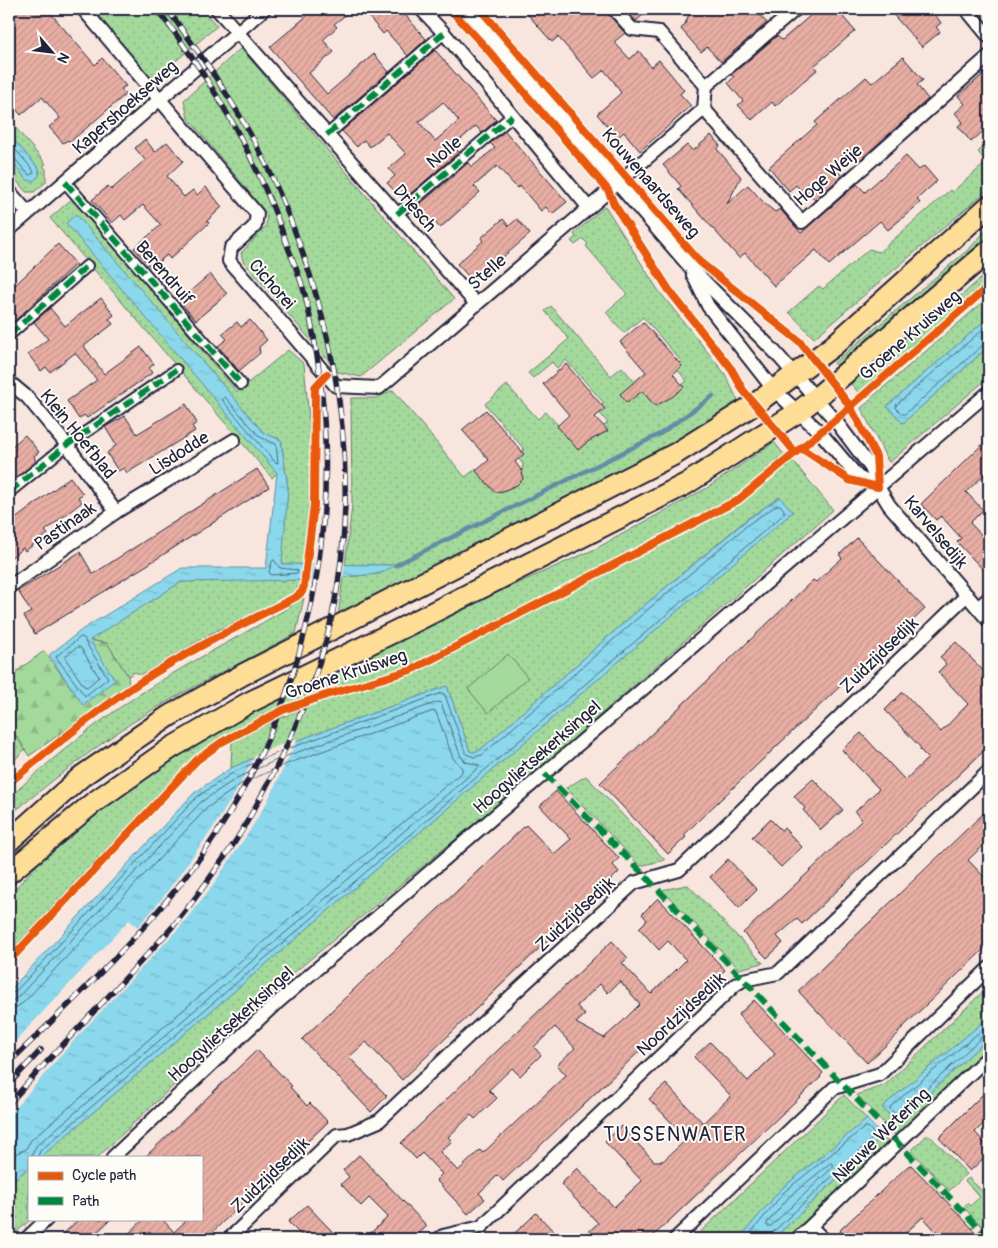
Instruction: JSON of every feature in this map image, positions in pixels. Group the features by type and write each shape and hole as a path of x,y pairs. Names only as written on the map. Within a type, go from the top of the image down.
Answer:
{"main road":[{"name":"Groene Kruisweg","path":"9,841 82,776 169,716 244,674 675,454 774,390 833,346 989,206"},
{"name":"Groene Kruisweg","path":"9,873 93,803 171,748 240,708 686,484 798,412 989,251"}],"street":[{"name":"Cichorei","path":"83,9 257,214 255,226 231,248 229,261 336,386 379,388"},
{"name":"Driesch","path":"217,9 476,304"},
{"name":"Kapershoekseweg","path":"9,230 264,9"},
{"path":"421,9 444,33 588,207"},
{"name":"Kouwenaardseweg","path":"466,9 689,266 796,374"},
{"path":"614,9 632,29 659,32 706,86"},
{"path":"704,109 706,86 796,9"},
{"path":"966,9 989,37"},
{"path":"328,135 444,33"},
{"name":"Hoge Weije","path":"704,109 802,222 989,56"},
{"name":"Stelle","path":"379,388 704,109"},
{"name":"Nolle","path":"397,214 512,116"},
{"name":"Berendruif","path":"65,182 241,384"},
{"path":"9,191 28,213"},
{"path":"9,335 87,266"},
{"path":"689,266 708,306 774,390 798,412"},
{"path":"9,492 67,445 176,370"},
{"path":"796,374 816,398"},
{"name":"Klein Hoefblad","path":"9,382 27,397 67,445 116,512"},
{"name":"Hoogvlietsekerksingel","path":"114,1156 270,1010 989,392"},
{"name":"Karvelsedijk","path":"816,398 871,468 878,487 890,505 989,621"},
{"name":"Karvelsedijk","path":"798,412 820,432 858,477 878,487"},
{"name":"Lisdodde","path":"116,512 234,440"},
{"name":"Pastinaak","path":"9,587 116,512"},
{"name":"Zuidzijdsedijk","path":"229,1239 337,1135 348,1134 379,1121 508,998 634,883 679,870 967,595"},
{"path":"978,608 989,598"},
{"name":"Noordzijdsedijk","path":"439,1239 443,1236 481,1227 735,985 743,980 778,973 989,771"},
{"path":"675,1239 834,1088 880,1074 989,968"},
{"name":"Nieuwe Wetering","path":"798,1239 989,1056"},
{"path":"26,1239 47,1220"},
{"path":"811,1227 823,1239"}],"green space":[{"path":"92,9 202,9 217,26 157,77 154,75 150,79"},
{"path":"241,48 454,299 361,377 338,372 243,261 241,253 266,226 267,214 188,118 184,100"},
{"path":"9,120 46,164 43,166 46,169 46,182 34,192 26,192 9,172 9,159 27,180 40,173 39,169 9,134"},
{"path":"989,142 989,189 814,338 789,312 819,286 823,289 869,249 879,252 950,190 952,192 987,162 978,152"},
{"path":"73,198 237,392 288,350 304,364 311,441 309,504 302,565 281,564 288,488 281,440 264,433 76,215 67,223 277,473 272,478 50,218"},
{"path":"605,206 658,290 725,374 739,403 671,447 338,617 343,577 379,574 395,565 345,565 352,505 351,398 377,398 393,390 465,477 476,469 494,489 522,475 523,464 517,457 524,449 485,404 507,385 538,419 546,412 577,446 608,423 597,410 604,403 566,360 557,368 552,362 533,378 528,373 569,339 545,311 551,306 611,376 622,367 653,403 670,394 687,381 675,367 681,361 643,317 624,333 606,312 627,294 586,246 588,244 583,239 575,245 571,241 576,237 574,234"},
{"path":"989,227 989,239 838,369 834,363 970,248"},
{"path":"989,271 989,281 859,393 850,383 946,301 961,296"},
{"path":"989,297 989,317 887,406 903,423 989,346 989,377 890,462 888,461 861,408"},
{"path":"774,442 785,456 740,494 413,665 316,694 272,710 219,739 196,756 174,777 9,953 9,895 52,849 98,812 156,770 222,729 271,702 469,605 595,549 707,488"},
{"path":"792,460 833,510 515,790 285,980 99,1156 42,1156 792,512 780,497 747,519 635,613 480,750 470,751 447,686 277,748 231,768 232,742 308,706 389,681 430,664 742,502"},
{"path":"205,580 301,580 295,594 210,634 141,675 135,672 128,676 107,643 89,640 181,582"},
{"path":"304,598 296,633 130,724 68,769 9,816 9,798 57,755 108,716 163,680"},
{"path":"89,640 107,643 128,676 129,685 29,756 9,725 9,677 44,651 83,704"},
{"path":"508,654 528,678 488,713 468,689"},
{"path":"9,725 25,749 9,766"},
{"path":"586,776 665,860 640,866 566,788"},
{"path":"688,885 763,963 739,969 662,890"},
{"path":"989,986 989,1017 882,1107 897,1124 989,1037 989,1049 897,1137 857,1095 885,1085"},
{"path":"844,1095 867,1119 781,1189 739,1239 693,1239"},
{"path":"928,1134 967,1174 949,1191 911,1151"},
{"path":"882,1136 891,1144 790,1239 773,1239"},
{"path":"28,1168 28,1220 30,1220 9,1239 9,1184"},
{"path":"969,1178 989,1198 989,1223 984,1228 963,1207 967,1203 970,1206 980,1197 965,1181"}],"water":[{"path":"9,134 39,169 39,176 33,181 27,180 9,159"},
{"path":"76,214 264,433 281,440 288,488 282,564 396,565 379,574 301,580 181,582 90,640 115,680 83,705 49,655 83,629 182,568 266,568 277,473 66,223"},
{"path":"989,317 989,346 903,423 887,406"},
{"path":"780,497 793,512 42,1156 28,1156 28,1168 9,1184 9,991 194,793 231,768 277,748 447,686 470,751 480,750 635,613 748,519"},
{"path":"989,1017 989,1037 897,1124 882,1107"},
{"path":"867,1119 882,1136 773,1239 739,1239 781,1189"}],"pier":[{"path":"314,562 345,562 343,579 311,581"},
{"path":"298,738 267,802 210,889 180,927 77,1037 9,1115 9,1048 129,920 138,927 164,896 213,828 237,790 255,755"}],"building":[{"path":"9,9 47,9 95,65 102,58 126,86 121,89 126,94 70,142 68,140 63,143 49,127 60,118 42,97 21,115 9,101"},
{"path":"315,9 353,9 334,24 337,27 323,40 334,52 309,73 327,94 374,54 389,72 333,120 270,47"},
{"path":"362,9 400,9 426,39 408,56 386,31 383,34"},
{"path":"523,9 606,9 608,14 625,33 614,42 630,59 639,51 651,67 659,60 684,90 680,94 691,106 640,151 624,132 617,138 597,114 621,93 614,82 604,70 594,78 558,37 552,42"},
{"path":"625,9 650,9 636,21"},
{"path":"691,9 754,9 767,23 721,62 707,47 701,52 681,29"},
{"path":"818,9 827,9 832,15 838,11 855,31 814,66 817,70 775,106 772,102 752,120 738,105 743,101 728,83 734,77 731,75 777,36 782,40"},
{"path":"888,9 945,9 936,16 941,23 936,27 940,32 922,47"},
{"path":"435,50 496,120 482,133 476,126 453,146 459,152 403,200 387,183 395,176 389,169 406,154 387,133 370,147 364,140 357,147 342,131","holes":["443,102 459,121 435,141 419,122"]},
{"path":"903,57 923,80 917,85 928,99 859,161 850,149 832,164 842,176 815,200 805,188 801,191 796,185 789,191 769,167 817,125 815,122 866,77 872,83"},
{"path":"989,69 989,126 971,142 958,126 963,122 955,113 965,104 958,96"},
{"path":"505,131 567,202 552,214 546,207 541,211 520,186 517,188 497,166 474,186 480,192 440,228 434,221 426,227 412,211 468,163 472,167 495,148 490,143"},
{"path":"711,135 720,146 717,149 741,177 727,204 748,185 775,212 780,209 801,233 857,184 865,192 906,156 919,170 924,166 937,181 917,199 920,203 888,230 880,221 829,265 816,250 774,286 745,253 739,258 678,189 681,186 663,165 687,145 693,151"},
{"path":"145,139 155,152 167,142 183,161 167,176 184,197 193,190 197,195 206,187 222,207 207,221 209,223 170,259 167,255 151,268 134,248 161,225 143,205 125,220 121,215 112,223 92,200 108,186 111,190 145,160 135,148"},
{"path":"503,219 509,226 517,219 530,234 474,282 457,264 483,241 481,238"},
{"path":"58,244 76,264 9,326 9,291"},
{"path":"210,274 227,294 196,320 179,301"},
{"path":"101,298 114,315 109,319 113,324 84,346 104,374 141,347 154,364 149,368 152,373 87,418 84,415 79,419 67,401 97,380 75,353 50,372 46,367 41,371 28,354 48,339 34,322 50,308 65,326"},
{"path":"250,320 267,340 259,347 260,353 239,371 218,346 227,339 222,334 237,322 241,327"},
{"path":"643,322 682,366 673,374 684,387 672,397 655,406 642,391 627,403 620,394 646,372 620,342"},
{"path":"566,364 605,409 595,417 608,431 589,441 578,450 557,426 569,415 543,384"},
{"path":"186,404 197,423 192,426 195,431 127,473 124,468 118,471 107,453 116,445 105,427 125,416 137,434"},
{"path":"486,410 524,454 515,462 522,471 523,479 517,485 503,491 495,492 476,471 489,460 462,430"},
{"path":"25,435 39,452 34,456 36,462 9,483 9,449"},
{"path":"989,438 989,470 966,492 983,510 970,523 989,543 989,576 957,542 961,538 941,516 936,520 921,504"},
{"path":"257,469 269,487 35,634 24,616 31,612 18,591 80,552 93,574"},
{"path":"70,477 83,494 78,497 82,502 45,531 48,534 25,551 23,548 9,559 9,524"},
{"path":"857,538 925,609 907,626 904,624 701,818 684,835 686,837 668,854 600,783 813,580 816,582 842,558 839,555"},
{"path":"956,642 989,677 989,746 802,924 797,919 777,936 783,943 767,958 743,933 862,820 855,812 879,789 842,750 861,733 905,780 928,758 885,710 903,692 941,732 968,704 938,672 946,664 940,657"},
{"path":"813,779 843,810 821,830 803,810 805,808 794,796"},
{"path":"556,791 619,858 613,865 619,872 402,1080 366,1042 349,1057 387,1096 371,1112 302,1039 526,825 554,854 571,839 540,806"},
{"path":"989,808 989,840 968,860 989,882 989,943 867,1063 798,991"},
{"path":"770,819 781,830 784,828 802,847 781,867 752,837"},
{"path":"728,859 757,890 739,908 710,877"},
{"path":"658,898 725,970 503,1181 498,1175 479,1193 485,1199 468,1214 436,1180 442,1174 422,1153 416,1159 401,1143 612,941 628,958 622,963 651,994 686,960 668,941 659,950 639,928 647,920 642,914","holes":["620,981 640,1004 622,1022 604,1038 576,1023 585,1015 577,1006 600,984 608,993","555,1027 575,1048 557,1065 566,1075 483,1153 480,1150 458,1171 440,1152 452,1141 448,1137 471,1115 475,1119 497,1098 489,1090 512,1068 520,1076 541,1055 534,1047"]},
{"path":"754,1000 823,1073 821,1077 650,1239 581,1239 598,1223 561,1184 577,1168 614,1207 642,1181 605,1142 621,1126 654,1161 663,1161 687,1139 649,1099 666,1084 703,1123 731,1096 694,1057 710,1042 748,1081 775,1054 738,1015"},
{"path":"257,1050 292,1086 290,1087 307,1106 310,1103 328,1122 205,1239 123,1239 143,1220 163,1220 174,1232 187,1220 202,1220 202,1156 146,1156"},
{"path":"989,1088 989,1118 975,1132 989,1148 989,1153 970,1171 939,1138"},
{"path":"359,1155 427,1226 413,1239 364,1239 388,1217 369,1198 361,1206 341,1184 349,1177 343,1170"},
{"path":"911,1165 982,1239 943,1239 923,1217 899,1239 847,1239 840,1232"},
{"path":"307,1205 340,1239 305,1239 288,1222"},
{"path":"536,1213 561,1239 508,1239 527,1222"},
{"path":"78,1220 110,1220 90,1239 58,1239"}],"waterway":[{"path":"396,565 660,434 713,396"}],"railway":[{"path":"9,1063 118,955 169,897 215,836 251,774 280,710 302,643 317,575 324,506 325,436 318,366 305,295 277,217 249,154 216,94 157,9"},
{"path":"9,1104 174,925 233,845 273,774 307,697 327,637 341,561 345,507 344,453 339,399 316,293 299,241 278,190 255,142 228,96 167,9"},
{"path":"9,1084 41,1050"}],"marked path":[{"path":"327,135 444,33"},
{"path":"397,214 512,116"},
{"path":"65,182 241,384"},
{"path":"9,335 87,266"},
{"path":"9,492 67,445 176,370"},
{"path":"545,774 648,879 989,1239"}],"cycle path":[{"path":"450,9 487,49 608,190 614,204 669,290 732,370 743,390 795,452"},
{"path":"480,9 700,262 800,342 850,406 876,456 878,487 849,480 801,448"},
{"path":"9,961 197,760 222,742 283,710 411,670 738,500 835,420 989,286"},
{"path":"9,783 56,744 139,683 197,648 296,597 302,592 314,505 315,387 327,374"}],"district":[{"name":"TUSSENWATER","path":"675,1134"}]}
